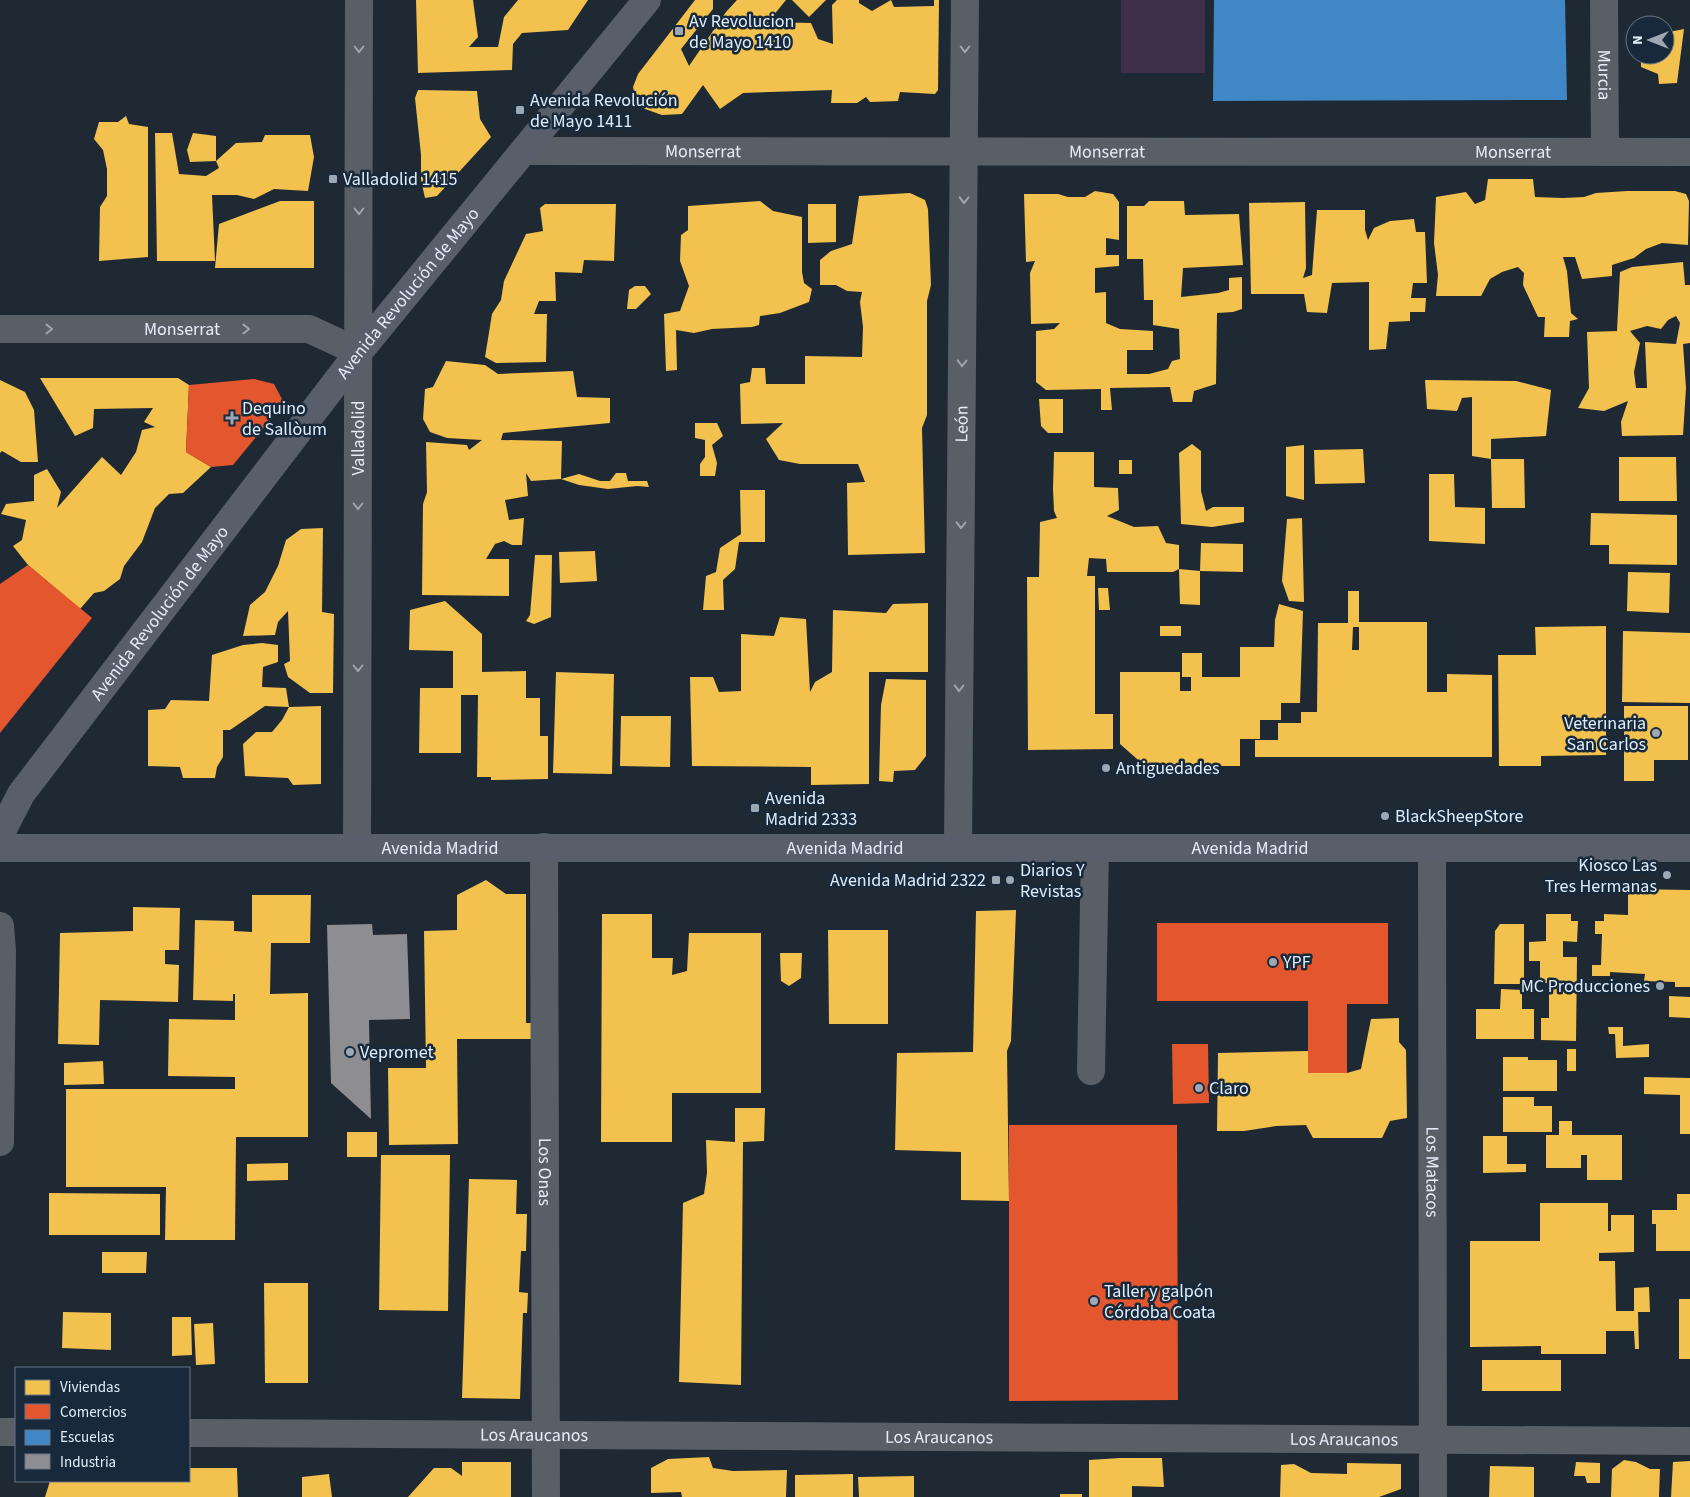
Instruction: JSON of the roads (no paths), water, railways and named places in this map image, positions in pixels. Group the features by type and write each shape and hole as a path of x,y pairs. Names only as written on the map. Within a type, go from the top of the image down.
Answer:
{"main road":[{"name":"Avenida Revolución de Mayo","path":"0,835 21,794 359,352 647,0"},
{"name":"Avenida Madrid","path":"0,848 1690,848"}],"street":[{"name":"Valladolid","path":"358,847 359,0"},
{"name":"León","path":"958,848 966,0"},
{"name":"Murcia","path":"1604,0 1605,151"},
{"name":"Monserrat","path":"525,151 1690,152"},
{"name":"Monserrat","path":"0,328 309,328 359,352"},
{"name":"Los Onas","path":"544,847 546,1497"},
{"path":"1090,1071 1095,848"},
{"name":"Los Matacos","path":"1432,848 1433,1497"},
{"path":"0,926 2,951 0,1142"},
{"path":"0,1432 15,1432"},
{"name":"Los Araucanos","path":"190,1433 1690,1441"}],"place":[{"name":"Av Revolucion de Mayo 1410","path":"679,31"},
{"name":"Avenida Revolución de Mayo 1411","path":"520,110"},
{"name":"Valladolid 1415","path":"333,179"},
{"name":"Dequino de Sallòum","path":"232,418"},
{"name":"Veterinaria San Carlos","path":"1656,733"},
{"name":"Antiguedades","path":"1106,768"},
{"name":"Avenida Madrid 2333","path":"755,808"},
{"name":"BlackSheepStore","path":"1385,816"},
{"name":"Kiosco Las Tres Hermanas","path":"1667,875"},
{"name":"Avenida Madrid 2322","path":"996,880"},
{"name":"Diarios Y Revistas","path":"1010,880"},
{"name":"YPF","path":"1273,962"},
{"name":"MC Producciones","path":"1660,986"},
{"name":"Vepromet","path":"350,1052"},
{"name":"Claro","path":"1199,1088"},
{"name":"Taller y galpón Córdoba Coata","path":"1094,1301"}]}
